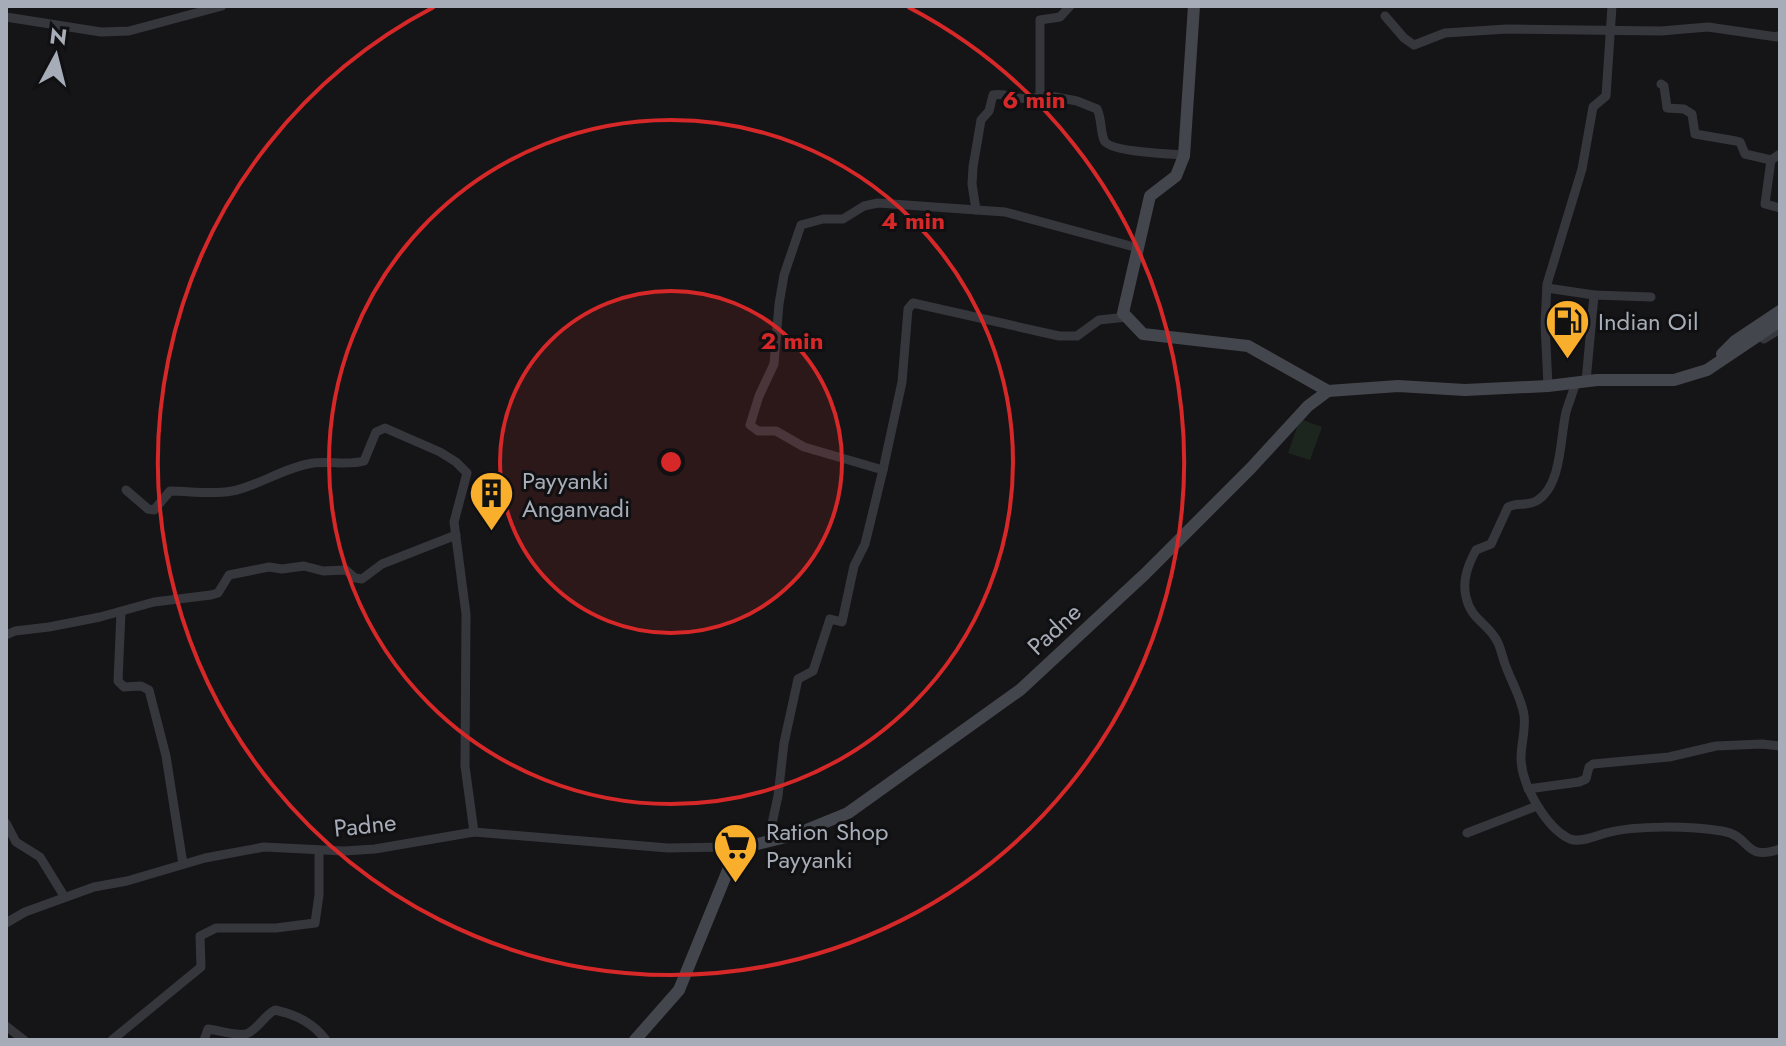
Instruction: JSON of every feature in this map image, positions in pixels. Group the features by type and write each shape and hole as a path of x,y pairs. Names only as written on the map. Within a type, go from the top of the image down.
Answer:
{"main road":[{"path":"1194,6 1184,155 1176,176 1150,196 1123,313 1143,334 1248,346 1302,373 1328,391 1381,386 1465,390 1581,382 1674,380 1707,370 1780,321"},
{"path":"1707,370 1735,341 1780,311"},
{"name":"Padne","path":"739,850 848,813 1020,690 1145,574 1308,406 1328,391"},
{"path":"635,1040 679,990 731,861 739,850"}],"street":[{"path":"6,17 80,30 115,32 150,27 222,6"},
{"path":"976,210 972,184 981,120 989,111 993,95 1011,95 1029,100 1040,94 1040,20 1060,17 1070,6"},
{"path":"1548,386 1547,288 1582,169 1593,107 1606,96 1612,6"},
{"path":"1385,16 1414,45 1445,33 1488,30 1661,31 1708,27 1780,35"},
{"path":"1661,84 1664,86 1667,108 1684,109 1692,114 1695,134 1740,142 1745,154 1776,157 1765,204 1780,208"},
{"path":"1040,94 1077,101 1097,109 1104,140 1110,146 1184,155"},
{"path":"883,470 813,450 776,431 758,431 750,425 774,364 784,275 801,225 823,219 843,219 864,206 878,203 1005,212 1138,248"},
{"path":"1547,288 1594,295 1651,297"},
{"path":"1594,295 1581,382 1566,411 1554,475 1548,490 1531,504 1508,507 1491,544 1476,550 1466,573 1466,595 1472,613 1497,638 1521,705 1524,719 1521,762 1528,789 1537,806 1555,827 1572,840 1614,831 1705,830 1732,833 1742,839 1752,852 1760,854 1780,849"},
{"path":"768,842 798,679 813,671 830,619 842,622 854,566 865,544 902,382 908,309 913,303 1059,336 1077,336 1099,320 1127,317"},
{"path":"1729,357 1780,329"},
{"path":"126,490 148,509 154,510 170,491 203,493 234,490 306,464 325,461 357,463 364,461 376,432 385,428 456,462 467,473 455,513 466,614 465,766 474,832"},
{"path":"6,635 121,612 154,602 211,595 218,593 229,575 269,567 346,570 355,578 362,579 382,564 456,535"},
{"path":"121,612 118,681 124,687 141,686 149,690 166,756 183,864"},
{"path":"1528,789 1579,782 1586,779 1593,764 1669,757 1716,746 1780,746"},
{"path":"1467,833 1537,806"},
{"path":"6,823 16,842 40,857 64,896"},
{"name":"Padne","path":"6,923 64,896 94,887 264,847 319,851 375,849 474,832 668,848 725,847 739,850"},
{"path":"112,1040 201,967 200,936 216,928 267,928 315,923 319,895 319,851"},
{"path":"204,1040 208,1029 242,1035 249,1033 275,1010 303,1019 317,1028 326,1040"},
{"path":"6,1026 24,1040"}],"shaded area":[{"path":"1300,419 1322,427 1310,460 1288,453"}],"place":[{"name":"Indian Oil","path":"1567,360"},
{"name":"Payyanki Anganvadi","path":"491,533"},
{"name":"Ration Shop Payyanki","path":"735,884"}]}
